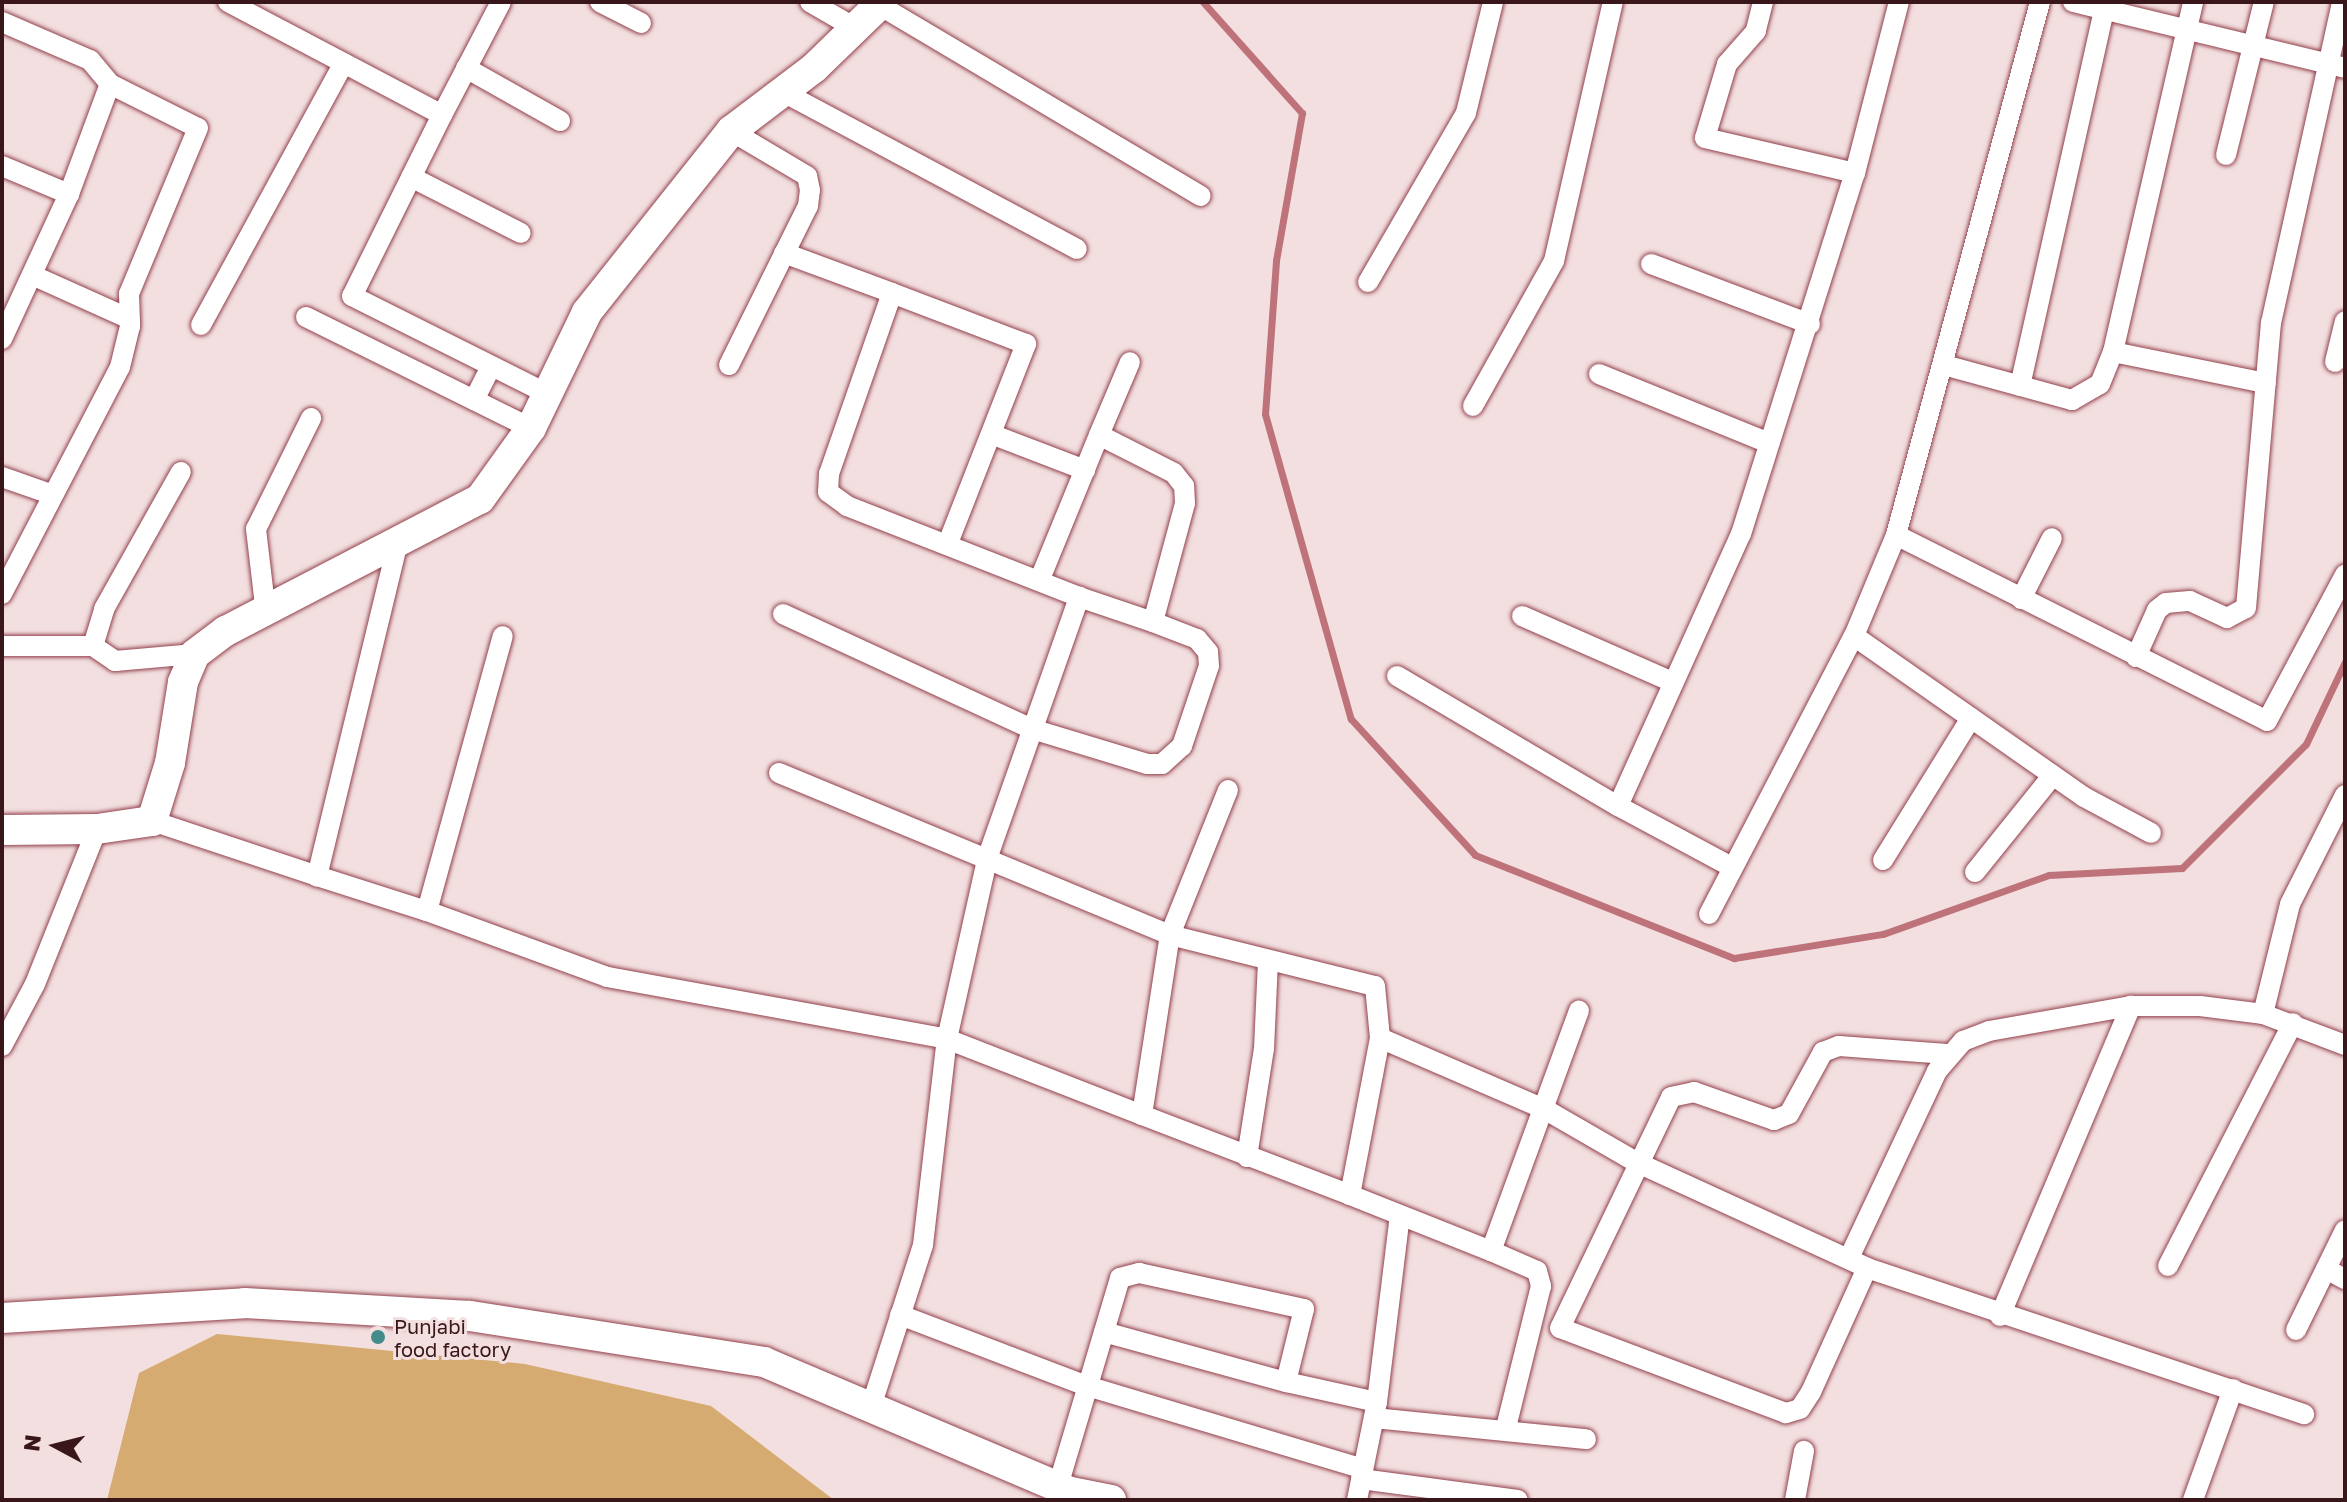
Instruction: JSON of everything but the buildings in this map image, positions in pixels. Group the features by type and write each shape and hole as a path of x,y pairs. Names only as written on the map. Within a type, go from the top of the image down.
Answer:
{"street":[{"path":"228,2 442,115"},
{"path":"499,2 352,296 546,393"},
{"path":"600,2 641,23"},
{"path":"810,2 855,28"},
{"path":"1368,282 1466,113 1493,2"},
{"path":"1473,406 1554,261 1613,2"},
{"path":"1763,2 1756,31 1727,64 1705,138 1855,173"},
{"path":"1618,806 1741,534 1810,324 1855,173 1899,2"},
{"path":"1709,914 1854,636 1896,535 2040,2"},
{"path":"2073,2 2105,6 2186,32 2336,66"},
{"path":"1944,365 2072,400 2087,396 2100,384 2113,352 2193,2"},
{"path":"2226,155 2264,2"},
{"path":"2136,657 2157,610 2166,603 2190,601 2227,618 2246,608 2271,323 2336,66 2342,2"},
{"path":"152,821 170,763 183,682 195,654 226,631 266,614 397,546 480,499 531,428 587,312 731,131 783,92 881,3 1201,196"},
{"path":"2020,386 2105,6"},
{"path":"2,22 90,60 110,84 198,128 129,294 130,319 120,367 2,594"},
{"path":"201,325 344,63"},
{"path":"466,68 560,121"},
{"path":"2,339 69,194 110,84"},
{"path":"783,92 1077,249"},
{"path":"729,365 808,206 807,176 731,131"},
{"path":"2,166 69,194"},
{"path":"411,177 521,233"},
{"path":"784,253 1026,344 948,543"},
{"path":"1651,264 1810,324"},
{"path":"32,275 130,319"},
{"path":"783,614 1032,729 1147,764 1171,758 1182,746 1209,666 1208,652 1197,639 1079,597 1040,579 847,506 828,492 829,474 892,293"},
{"path":"306,317 531,428"},
{"path":"2335,362 2345,321"},
{"path":"2113,352 2266,383"},
{"path":"1040,579 1130,362"},
{"path":"474,400 491,366"},
{"path":"1599,374 1769,443"},
{"path":"266,614 256,529 311,418"},
{"path":"991,434 1085,470"},
{"path":"1099,435 1174,473 1184,486 1185,503 1153,622"},
{"path":"93,646 104,609 181,472"},
{"path":"2,477 53,495"},
{"path":"1896,535 2267,721 2345,575"},
{"path":"2021,599 2052,538"},
{"path":"317,876 397,546"},
{"path":"871,1407 923,1245 947,1039 988,856 1079,597"},
{"path":"1522,616 1672,682"},
{"path":"427,911 503,636"},
{"path":"1854,636 2053,775 2151,833"},
{"path":"2,646 93,646 115,661 195,654"},
{"path":"1397,676 1618,806 1732,867"},
{"path":"1883,860 1971,718"},
{"path":"779,773 988,856 1170,935 1268,962 1375,986 1380,1038 1350,1195"},
{"path":"1975,872 2053,775"},
{"path":"1142,1115 1170,935 1228,790"},
{"path":"2263,1014 2290,904 2345,795"},
{"path":"2,830 97,829 152,821 427,911 607,977 947,1039 1491,1251 1537,1271 1541,1286 1505,1431"},
{"path":"2,1046 35,984 97,829"},
{"path":"1247,1157 1264,1049 1268,962"},
{"path":"2000,1316 2131,1006"},
{"path":"1560,1328 1636,1162 1671,1097 1681,1092 1774,1120 1789,1114 1823,1052 1839,1046 1947,1054 1989,1031 2131,1006 2263,1014 2345,1045"},
{"path":"1491,1251 1546,1110 1579,1011"},
{"path":"2168,1266 2293,1023"},
{"path":"1380,1038 1546,1110 1636,1162 1858,1263 2000,1316 2304,1414"},
{"path":"1533,1319 1786,1413 1800,1409 1811,1392 1858,1263 1947,1054"},
{"path":"1357,1500 1375,1410 1400,1216"},
{"path":"2296,1330 2345,1230"},
{"path":"2326,1269 2345,1279"},
{"path":"1058,1486 1120,1278 1139,1273 1304,1309 1286,1382"},
{"path":"2,1318 245,1303 470,1316 764,1362 1058,1486 1111,1500"},
{"path":"900,1315 1087,1386 1362,1474 1518,1500"},
{"path":"1104,1332 1375,1410 1505,1431 1586,1439"},
{"path":"2193,1500 2233,1389"},
{"path":"1795,1500 1804,1451"}],"shaded area":[{"path":"217,1334 525,1364 711,1406 834,1500 107,1500 139,1373"}],"waterway":[{"path":"1203,2 1302,113 1276,261 1265,414 1351,719 1475,855 1734,958 1883,934 2049,875 2182,868 2306,744 2345,662"}],"place":[{"name":"Punjabi food factory","path":"378,1337"}]}
